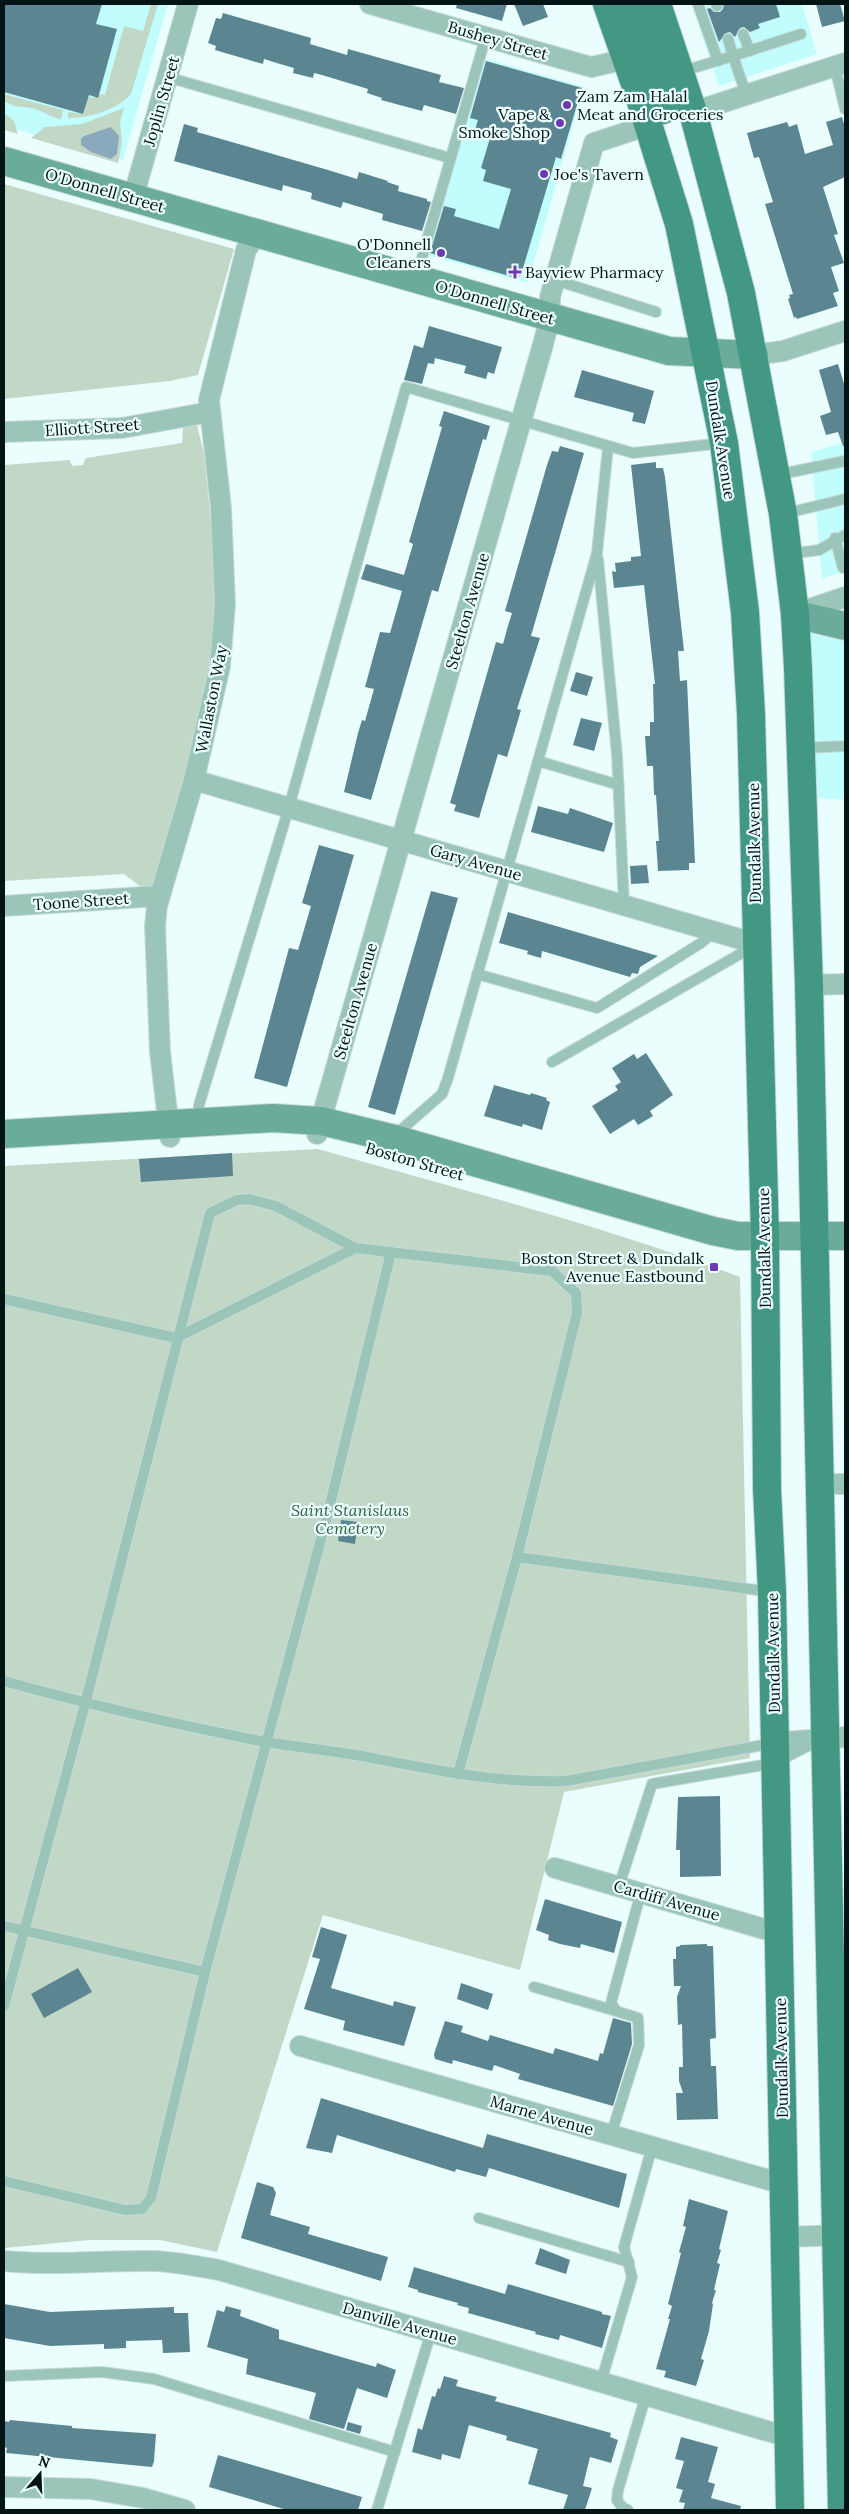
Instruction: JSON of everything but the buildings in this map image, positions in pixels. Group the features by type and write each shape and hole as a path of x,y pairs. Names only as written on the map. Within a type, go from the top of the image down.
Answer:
{"main road":[{"name":"Dundalk Avenue","path":"607,4 649,125 679,224 724,443 745,612 751,714 765,1247 767,1489 772,1592 790,2510"},
{"path":"629,4 646,48 685,184 679,224"},
{"path":"657,4 693,112 742,293 783,514 795,614 802,748 814,1236 832,1484 842,2510"},
{"name":"O'Donnell Street","path":"4,160 669,351 754,355"},
{"path":"795,614 845,626"},
{"name":"Boston Street","path":"4,1146 169,1131 198,1122 273,1118 319,1128 391,1138 738,1236 765,1247"},
{"name":"Boston Street","path":"4,1134 272,1131 319,1128 367,1147 710,1247 765,1247"},
{"path":"765,1247 814,1236 845,1236"}],"street":[{"name":"Joplin Street","path":"133,198 188,4"},
{"name":"Bushey Street","path":"370,4 591,67 627,59"},
{"path":"693,112 840,65"},
{"name":"Steelton Avenue","path":"319,1128 550,318 550,296 594,143 649,125"},
{"name":"Wallaston Way","path":"169,1131 160,1052 155,926 159,896 194,780 220,666 225,604 221,508 209,400 245,253 257,233"},
{"name":"O'Donnell Street","path":"754,355 782,351 845,331"},
{"name":"Elliott Street","path":"4,432 122,428 210,412"},
{"path":"795,614 845,596"},
{"name":"Gary Avenue","path":"194,780 757,944"},
{"name":"Toone Street","path":"4,906 159,896"},
{"path":"809,985 845,984"},
{"path":"775,1753 835,1737"},
{"name":"Cardiff Avenue","path":"555,1868 778,1933"},
{"name":"Marne Avenue","path":"300,2046 783,2184"},
{"path":"784,2237 840,2235"},
{"name":"Danville Avenue","path":"4,2262 33,2264 177,2262 219,2270 788,2438"},
{"path":"4,2487 91,2489 144,2505 186,2510"}],"lane":[{"path":"698,4 718,61"},
{"path":"744,34 750,51"},
{"path":"680,72 801,34"},
{"path":"416,279 486,36"},
{"path":"728,39 746,94"},
{"path":"840,65 845,109"},
{"path":"167,77 450,158"},
{"path":"555,280 656,312"},
{"path":"198,1122 199,1106 289,807 406,387 632,453 724,443"},
{"path":"608,447 598,553 619,785 624,905"},
{"path":"775,475 845,461"},
{"path":"783,514 845,499"},
{"path":"788,554 819,550 840,536 845,570"},
{"path":"391,1138 442,1094 448,1078 598,553"},
{"path":"802,748 845,746"},
{"path":"538,761 619,785"},
{"path":"477,974 597,1008 701,943 714,932"},
{"path":"552,1062 757,944"},
{"path":"4,2006 26,1931 85,1704 176,1338 210,1213 237,1200 258,1201 276,1206 355,1248 552,1271 576,1293 576,1313 518,1556 458,1774"},
{"path":"4,1299 176,1338 355,1248"},
{"path":"4,2181 125,2210 142,2209 151,2198 205,1972 329,1509 391,1252"},
{"path":"518,1556 772,1592"},
{"path":"4,1681 85,1704 268,1742 355,1755 458,1774 534,1782 566,1781 775,1753"},
{"path":"619,1886 652,1784 775,1753"},
{"path":"616,2011 611,2003 612,1993 641,1892"},
{"path":"4,1926 205,1972"},
{"path":"534,1987 638,2018 639,2046 611,2135"},
{"path":"601,2382 632,2277 624,2247 652,2147"},
{"path":"479,2218 629,2262"},
{"path":"377,2510 431,2332"},
{"path":"4,2376 102,2372 154,2379 395,2452"},
{"path":"628,2510 622,2507 617,2500 618,2490 646,2395"}],"shaded area":[{"path":"4,4 168,4 123,160 4,126"},
{"path":"691,4 802,4 817,54 719,86"},
{"path":"483,58 584,87 528,283 428,255"},
{"path":"111,127 119,136 117,154 111,159 91,152 81,145 81,139 84,136"},
{"path":"845,442 845,571 822,579 811,452"},
{"path":"803,621 845,631 845,800 818,798"}],"green space":[{"path":"151,4 158,4 131,94 110,109 85,116 68,118 68,112 83,114 88,97 98,98 99,94 105,95 124,26 143,31"},
{"path":"4,94 63,110 61,119 54,118 41,111 9,104 4,101"},
{"path":"124,108 120,121 122,142 118,163 31,138 45,127 82,124"},
{"path":"4,113 14,121 18,134 4,130"},
{"path":"4,184 234,249 198,375 170,381 4,399"},
{"path":"189,425 197,425 204,454 217,579 215,616 202,721 155,885 145,890 124,874 4,881 4,465 70,460 72,466 83,465 86,458 182,443 183,428"},
{"name":"Saint Stanislaus Cemetery","path":"318,1149 583,1224 740,1277 750,1758 564,1792 520,1970 323,1915 217,2252 160,2240 90,2240 4,2248 4,1166"}],"place":[{"name":"Zam Zam Halal Meat and Groceries","path":"567,105"},
{"name":"Vape & Smoke Shop","path":"560,123"},
{"name":"Joe's Tavern","path":"544,174"},
{"name":"O'Donnell Cleaners","path":"441,253"},
{"name":"Bayview Pharmacy","path":"515,272"},
{"name":"Boston Street & Dundalk Avenue Eastbound","path":"714,1267"}]}
